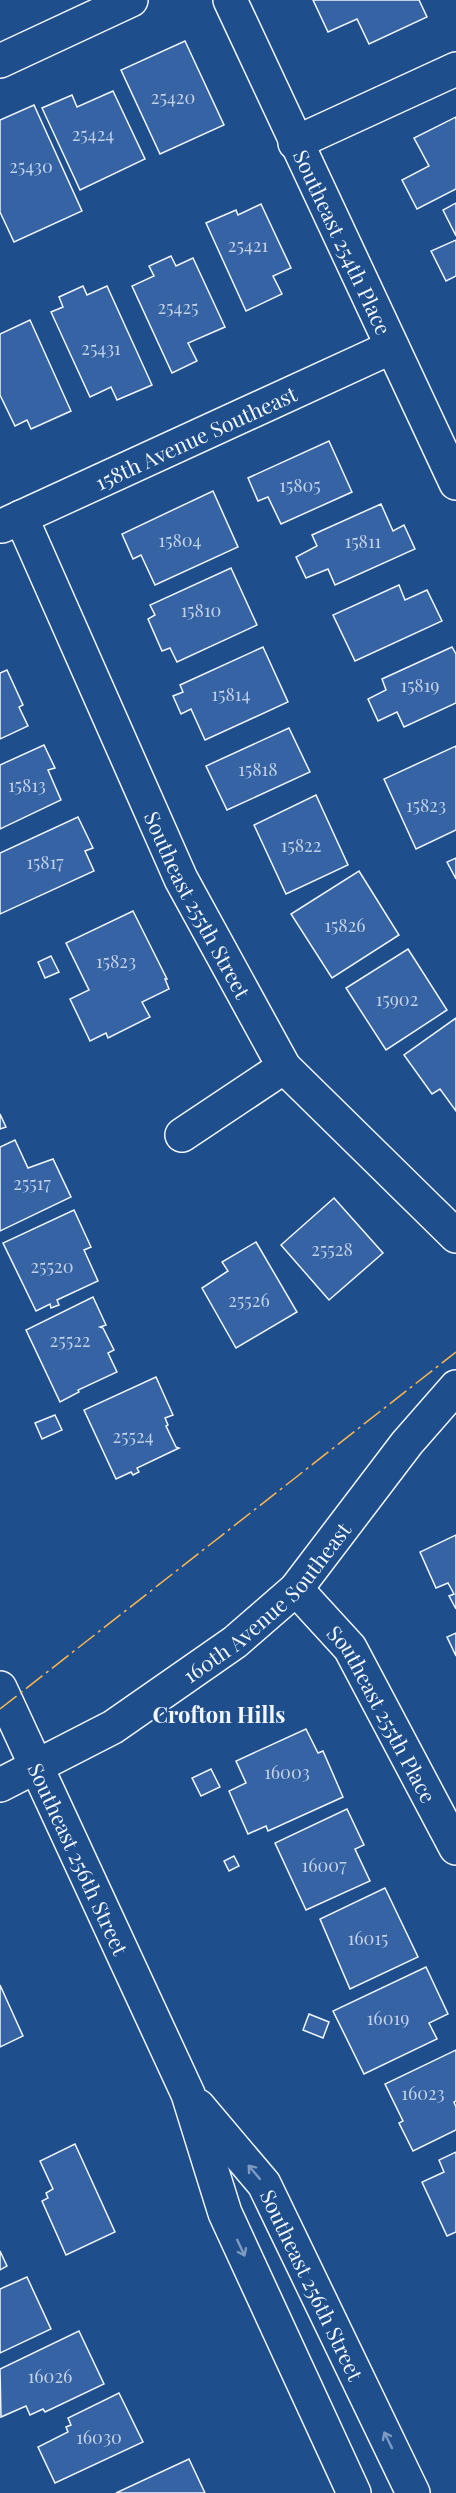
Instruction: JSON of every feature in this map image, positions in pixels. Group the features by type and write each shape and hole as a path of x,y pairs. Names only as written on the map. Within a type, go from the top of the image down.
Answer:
{"street":[{"path":"0,61 132,0"},
{"name":"Southeast 254th Place","path":"230,0 456,483"},
{"path":"295,143 456,69"},
{"name":"158th Avenue Southeast","path":"10,522 392,347"},
{"name":"Southeast 255th Street","path":"10,522 181,879 284,1067 456,1236"},
{"path":"182,1135 284,1067"},
{"name":"160th Avenue Southeast","path":"0,1785 113,1727 235,1642 296,1588 407,1443 456,1387"},
{"name":"Southeast 255th Place","path":"296,1588 350,1648 456,1848"},
{"name":"Southeast 256th Street","path":"0,1688 188,2094 225,2213 354,2493"},
{"name":"Southeast 256th Street","path":"188,2094 264,2184 413,2493"}],"building":[{"path":"313,0 419,0 427,17 369,44 357,19 328,32"},
{"path":"185,41 224,125 160,154 121,70"},
{"path":"113,91 145,159 80,190 42,108 72,95 77,107"},
{"path":"34,105 82,211 14,242 0,212 0,120"},
{"path":"456,117 456,189 417,209 402,180 429,166 414,138"},
{"path":"456,203 456,236 443,210"},
{"path":"261,204 291,268 273,276 282,294 246,311 206,223 236,210 238,215"},
{"path":"456,240 456,276 446,281 431,251"},
{"path":"171,256 176,266 193,258 225,327 188,343 197,361 172,373 132,286 154,276 149,266"},
{"path":"83,286 87,295 107,286 152,385 117,400 111,387 90,397 51,312 63,307 59,297"},
{"path":"30,320 71,411 31,429 27,420 15,426 0,395 0,334"},
{"path":"329,441 352,492 281,524 268,497 258,501 248,478"},
{"path":"213,491 238,547 155,585 141,555 133,559 122,534"},
{"path":"381,504 393,531 404,525 415,549 335,585 328,569 306,578 296,557 317,546 312,535"},
{"path":"231,568 257,625 177,662 170,648 162,651 148,619 155,615 150,605"},
{"path":"399,585 405,600 427,590 442,621 355,661 333,615"},
{"path":"263,647 288,702 205,740 191,709 181,714 173,696 183,692 180,685"},
{"path":"452,647 456,654 456,703 404,727 397,712 378,721 368,699 386,690 382,679"},
{"path":"7,670 23,705 19,707 28,726 0,739 0,673"},
{"path":"289,728 310,772 227,810 206,766"},
{"path":"44,745 55,768 48,770 61,800 0,829 0,765"},
{"path":"456,746 456,830 416,849 384,779"},
{"path":"316,795 348,865 286,894 254,825"},
{"path":"78,817 93,848 85,851 94,871 0,914 0,853"},
{"path":"456,858 456,879 447,862"},
{"path":"359,871 399,935 332,978 291,914"},
{"path":"133,911 167,979 165,979 169,989 142,1002 150,1017 108,1038 106,1033 90,1041 70,999 89,990 66,943"},
{"path":"408,949 447,1010 386,1050 346,988"},
{"path":"51,956 59,972 45,978 38,962"},
{"path":"456,1018 456,1111 440,1089 432,1094 404,1055"},
{"path":"0,1114 6,1127 0,1129"},
{"path":"15,1140 28,1168 53,1159 71,1197 0,1231 0,1147"},
{"path":"334,1198 383,1253 329,1300 281,1245"},
{"path":"74,1210 91,1247 84,1250 98,1281 57,1300 59,1305 51,1308 50,1304 36,1311 3,1243"},
{"path":"256,1242 297,1312 236,1348 202,1288 228,1271 222,1262"},
{"path":"93,1297 106,1325 100,1327 103,1328 114,1350 108,1353 117,1372 78,1390 79,1392 60,1402 26,1330"},
{"path":"156,1377 173,1415 165,1418 168,1425 166,1426 176,1447 179,1448 137,1468 139,1472 133,1475 131,1472 116,1479 84,1410"},
{"path":"55,1415 62,1430 42,1439 35,1423"},
{"path":"456,1535 456,1609 449,1596 454,1594 448,1583 436,1588 420,1552"},
{"path":"456,1633 456,1656 447,1637"},
{"path":"306,1729 318,1753 323,1751 343,1797 268,1831 266,1826 248,1834 229,1791 246,1783 236,1761"},
{"path":"211,1769 220,1787 201,1796 192,1778"},
{"path":"347,1809 364,1845 355,1849 370,1881 306,1910 275,1843"},
{"path":"234,1856 239,1866 229,1871 224,1861"},
{"path":"385,1888 418,1957 350,1989 320,1919"},
{"path":"426,1967 448,2014 429,2023 437,2039 364,2074 333,2011"},
{"path":"0,1985 23,2036 0,2047"},
{"path":"309,2014 329,2022 323,2038 303,2030"},
{"path":"456,2050 456,2101 454,2102 456,2130 413,2151 399,2123 403,2121 385,2084"},
{"path":"75,2144 115,2232 66,2255 42,2201 48,2198 46,2193 53,2189 40,2161"},
{"path":"456,2152 456,2232 447,2236 422,2182 444,2172 439,2160"},
{"path":"0,2251 7,2266 0,2270"},
{"path":"27,2277 51,2329 0,2353 0,2289"},
{"path":"79,2331 104,2384 45,2412 43,2409 30,2415 26,2406 1,2417 0,2369"},
{"path":"119,2393 143,2442 55,2483 38,2447 68,2432 66,2427 71,2425 68,2418"},
{"path":"189,2459 205,2493 116,2493"}],"power":[{"path":"0,1709 456,1352"}],"district":[{"name":"Crofton Hills","path":"219,1714"}]}
